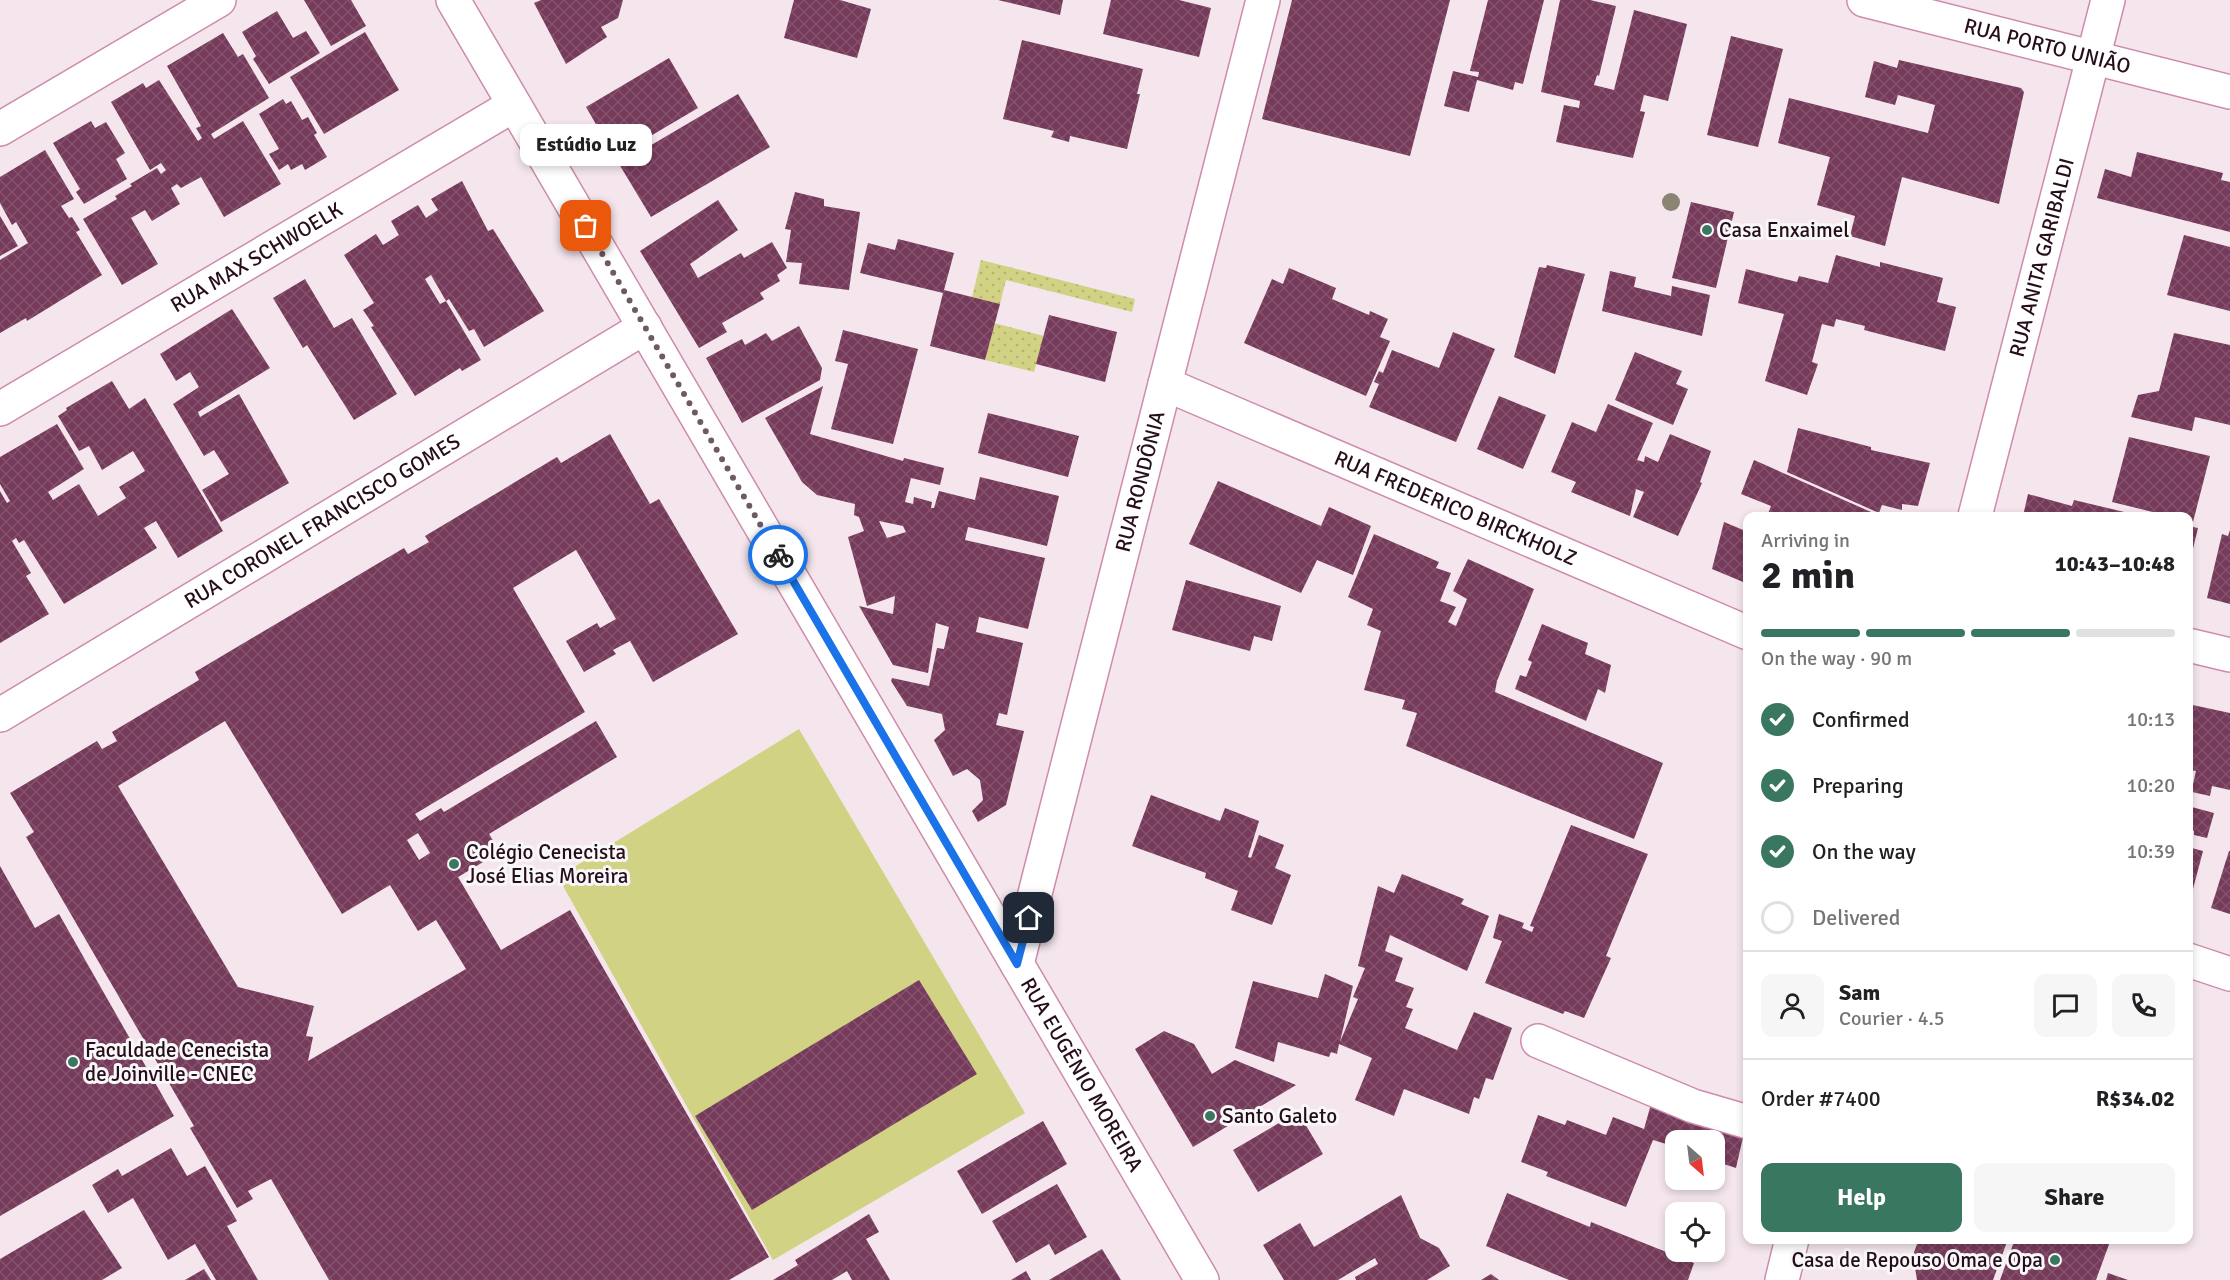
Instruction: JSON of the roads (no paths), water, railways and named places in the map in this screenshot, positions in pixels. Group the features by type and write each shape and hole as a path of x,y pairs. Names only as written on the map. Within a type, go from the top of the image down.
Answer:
{"street":[{"path":"0,129 219,0"},
{"name":"RUA EUGÊNIO MOREIRA","path":"453,0 1202,1280"},
{"name":"RUA RONDÔNIA","path":"1017,964 1263,0"},
{"name":"RUA PORTO UNIÃO","path":"1864,0 2230,92"},
{"name":"RUA ANITA GARIBALDI","path":"1976,512 2108,0"},
{"name":"RUA MAX SCHWOELK","path":"0,409 514,105"},
{"name":"RUA CORONEL FRANCISCO GOMES","path":"0,715 645,327"},
{"name":"RUA FREDERICO BIRCKHOLZ","path":"1165,384 1743,631"},
{"path":"2193,646 2230,655"},
{"path":"2193,962 2230,974"},
{"path":"1538,1041 1693,1106 1743,1121"},
{"path":"1782,1280 1791,1244"}],"place":[{"name":"Estúdio Luz","path":"586,226"},
{"name":"Casa Enxaimel","path":"1707,230"},
{"name":"Colégio Cenecista José Elias Moreira","path":"454,864"},
{"name":"Faculdade Cenecista de Joinville - CNEC","path":"73,1062"},
{"name":"Santo Galeto","path":"1210,1116"},
{"name":"Casa de Repouso Oma e Opa","path":"2055,1260"}]}
